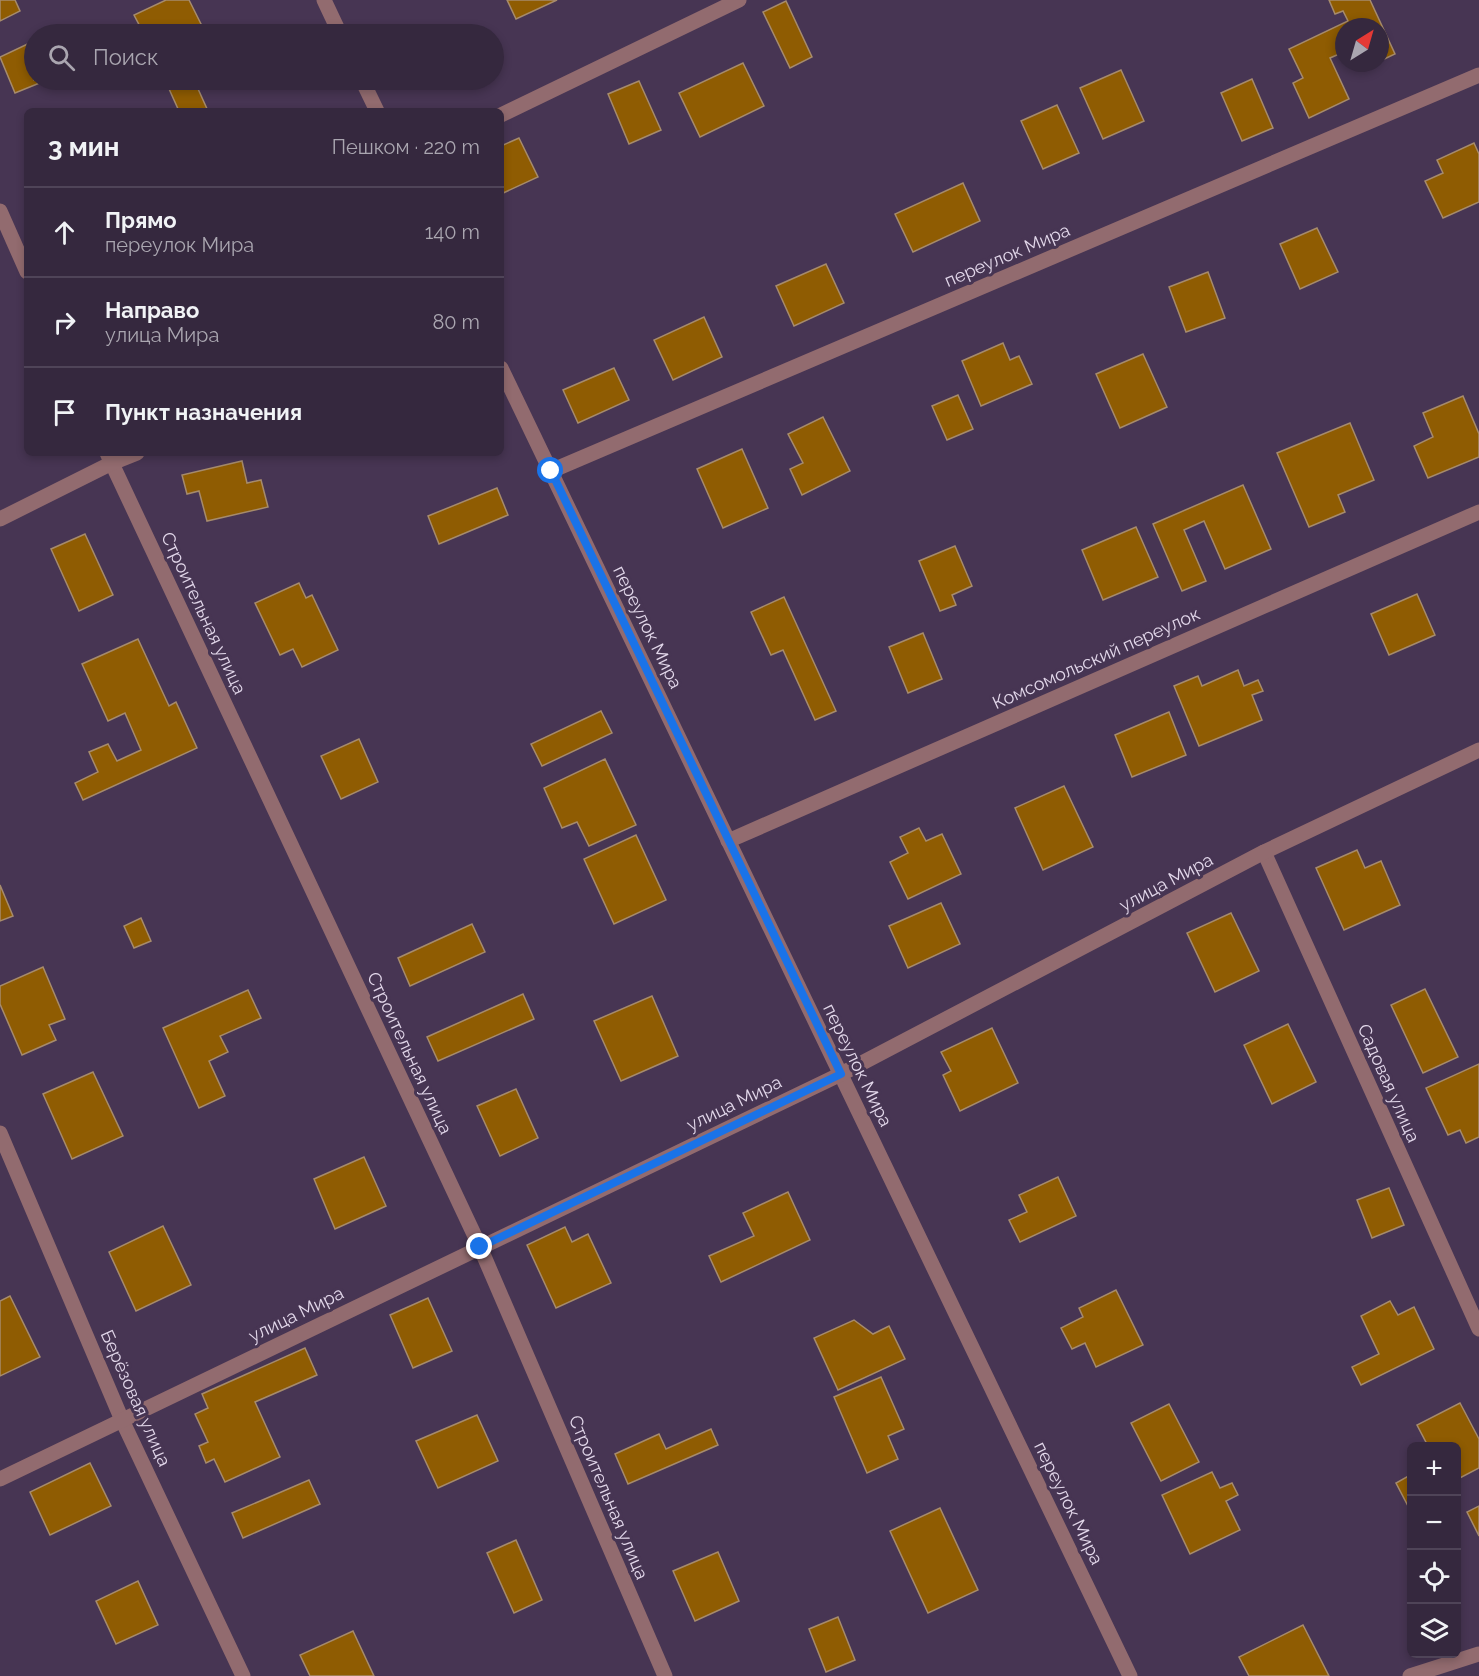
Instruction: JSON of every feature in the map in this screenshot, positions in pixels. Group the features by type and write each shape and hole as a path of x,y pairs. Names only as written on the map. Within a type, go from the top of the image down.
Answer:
{"street":[{"path":"324,0 335,24"},
{"path":"504,114 740,0"},
{"name":"переулок Мира","path":"551,471 1479,75"},
{"path":"367,90 376,108"},
{"path":"0,210 24,265"},
{"name":"переулок Мира","path":"504,374 1130,1676"},
{"path":"0,519 109,458"},
{"name":"Строительная улица","path":"109,458 480,1247 665,1676"},
{"name":"Комсомольский переулок","path":"728,841 1479,512"},
{"name":"улица Мира","path":"0,1479 841,1074 1264,852 1479,750"},
{"name":"Садовая улица","path":"1264,852 1479,1329"},
{"name":"Берёзовая улица","path":"0,1133 122,1420 243,1676"},
{"path":"1410,1676 1479,1654"}],"building":[{"path":"0,0 15,0 20,11 0,21"},
{"path":"166,0 189,0 201,24 139,24 134,15"},
{"path":"507,0 557,0 516,19"},
{"path":"1329,0 1370,0 1378,18 1346,18 1343,11 1335,14"},
{"path":"786,1 812,57 790,68 763,12"},
{"path":"1335,27 1335,56 1330,58 1349,99 1309,118 1293,83 1303,78 1289,49"},
{"path":"1389,41 1395,54 1389,57"},
{"path":"24,46 24,89 15,93 0,57"},
{"path":"743,63 764,106 700,137 679,93"},
{"path":"1121,70 1144,121 1103,139 1080,88"},
{"path":"1252,79 1273,128 1242,141 1221,93"},
{"path":"639,81 661,130 629,144 608,94"},
{"path":"170,90 199,90 207,108 178,108"},
{"path":"1057,105 1079,153 1043,169 1021,121"},
{"path":"519,138 538,177 504,193 504,145"},
{"path":"1474,143 1479,154 1479,202 1443,218 1425,181 1443,173 1437,160"},
{"path":"963,183 980,221 913,252 895,214"},
{"path":"1317,228 1338,272 1300,289 1280,244"},
{"path":"826,264 844,303 794,326 776,286"},
{"path":"1208,272 1225,318 1186,332 1169,287"},
{"path":"704,317 722,357 673,380 654,340"},
{"path":"1003,343 1010,360 1019,356 1032,384 981,406 962,361"},
{"path":"1143,354 1167,407 1120,428 1096,374"},
{"path":"614,368 629,400 578,423 563,390"},
{"path":"958,395 973,429 947,440 932,406"},
{"path":"1463,396 1479,434 1479,457 1428,478 1414,446 1433,437 1423,413"},
{"path":"823,417 850,471 802,495 790,469 803,463 788,434"},
{"path":"1350,423 1374,480 1338,495 1345,512 1309,527 1277,453"},
{"path":"742,449 768,508 723,528 697,469"},
{"path":"242,461 247,483 261,480 268,507 207,521 199,491 187,494 182,475"},
{"path":"1243,485 1271,549 1225,569 1204,521 1184,530 1206,581 1182,591 1153,524"},
{"path":"497,488 508,515 439,544 428,516"},
{"path":"1136,527 1158,577 1103,600 1082,550"},
{"path":"85,534 113,595 79,611 51,549"},
{"path":"955,546 972,586 952,595 956,605 940,611 919,561"},
{"path":"299,583 306,598 312,595 338,650 302,667 293,649 280,655 255,603"},
{"path":"1417,594 1435,635 1389,655 1371,614"},
{"path":"784,597 836,711 815,720 783,650 771,655 751,612"},
{"path":"923,633 942,679 908,693 889,647"},
{"path":"138,639 169,706 176,702 197,748 83,800 75,783 98,772 89,752 108,744 117,761 141,750 125,713 108,721 82,664"},
{"path":"1238,670 1244,686 1258,680 1263,691 1252,695 1262,720 1199,746 1174,686 1198,676 1202,686"},
{"path":"601,711 612,733 542,766 531,744"},
{"path":"1169,712 1186,755 1132,777 1115,735"},
{"path":"359,739 378,782 341,799 321,756"},
{"path":"605,759 636,825 589,846 577,822 562,828 544,788"},
{"path":"1064,786 1093,847 1043,870 1015,808"},
{"path":"919,828 926,841 942,834 961,874 908,899 890,862 908,853 900,837"},
{"path":"636,835 666,900 614,924 584,859"},
{"path":"1357,850 1365,868 1381,861 1400,905 1344,930 1316,868"},
{"path":"0,885 13,916 0,921"},
{"path":"941,903 960,944 908,968 889,926"},
{"path":"1231,913 1259,971 1215,992 1187,933"},
{"path":"141,918 151,941 134,948 124,926"},
{"path":"472,924 485,952 410,986 398,958"},
{"path":"43,967 65,1019 49,1025 56,1040 22,1055 0,1004 0,986"},
{"path":"1425,989 1458,1057 1423,1073 1391,1005"},
{"path":"248,990 261,1018 220,1036 228,1052 209,1061 225,1096 199,1108 163,1028"},
{"path":"523,994 534,1019 438,1061 427,1037"},
{"path":"652,996 678,1056 621,1081 594,1021"},
{"path":"1288,1024 1316,1082 1272,1104 1244,1045"},
{"path":"992,1028 1018,1083 960,1111 943,1075 951,1071 941,1052"},
{"path":"1479,1064 1479,1137 1466,1143 1460,1130 1448,1135 1426,1088"},
{"path":"93,1072 123,1136 72,1159 43,1094"},
{"path":"516,1089 538,1138 500,1156 477,1106"},
{"path":"364,1157 386,1206 335,1229 314,1179"},
{"path":"1058,1177 1076,1216 1020,1242 1009,1220 1027,1212 1019,1195"},
{"path":"1389,1188 1404,1225 1372,1238 1357,1200"},
{"path":"788,1192 810,1240 721,1282 709,1256 754,1236 743,1213"},
{"path":"163,1226 191,1285 136,1311 109,1252"},
{"path":"565,1227 572,1242 588,1234 611,1283 556,1308 527,1245"},
{"path":"1116,1290 1143,1345 1096,1367 1085,1343 1072,1349 1061,1328 1083,1317 1079,1308"},
{"path":"10,1296 40,1357 0,1376 0,1301"},
{"path":"428,1298 452,1351 413,1368 390,1315"},
{"path":"1390,1301 1398,1315 1414,1307 1434,1349 1361,1385 1352,1367 1379,1354 1361,1316"},
{"path":"854,1320 873,1334 889,1326 905,1359 838,1390 814,1338"},
{"path":"305,1348 317,1375 255,1402 280,1457 225,1482 214,1459 206,1463 199,1446 208,1442 195,1414 208,1408 202,1394"},
{"path":"881,1377 904,1429 888,1436 898,1459 867,1473 834,1397"},
{"path":"1460,1403 1479,1439 1479,1468 1461,1477 1461,1442 1426,1442 1417,1425"},
{"path":"1169,1404 1199,1462 1161,1481 1131,1423"},
{"path":"477,1415 498,1461 438,1488 416,1441"},
{"path":"711,1429 718,1445 628,1484 615,1454 659,1434 666,1449"},
{"path":"90,1463 111,1506 50,1535 30,1492"},
{"path":"1212,1472 1220,1488 1232,1483 1238,1495 1226,1501 1240,1530 1190,1554 1162,1495"},
{"path":"1407,1477 1407,1504 1396,1483"},
{"path":"309,1480 320,1504 243,1538 232,1513"},
{"path":"1479,1506 1479,1536 1467,1512"},
{"path":"940,1508 978,1590 928,1613 890,1531"},
{"path":"516,1540 542,1600 514,1613 487,1553"},
{"path":"718,1552 739,1601 695,1621 673,1571"},
{"path":"138,1581 158,1625 116,1644 96,1601"},
{"path":"838,1617 855,1660 826,1672 809,1629"},
{"path":"1303,1625 1329,1676 1249,1676 1239,1657"},
{"path":"353,1631 374,1676 310,1676 300,1655"}],"route":[{"path":"480,1247 841,1074 551,471"}]}
